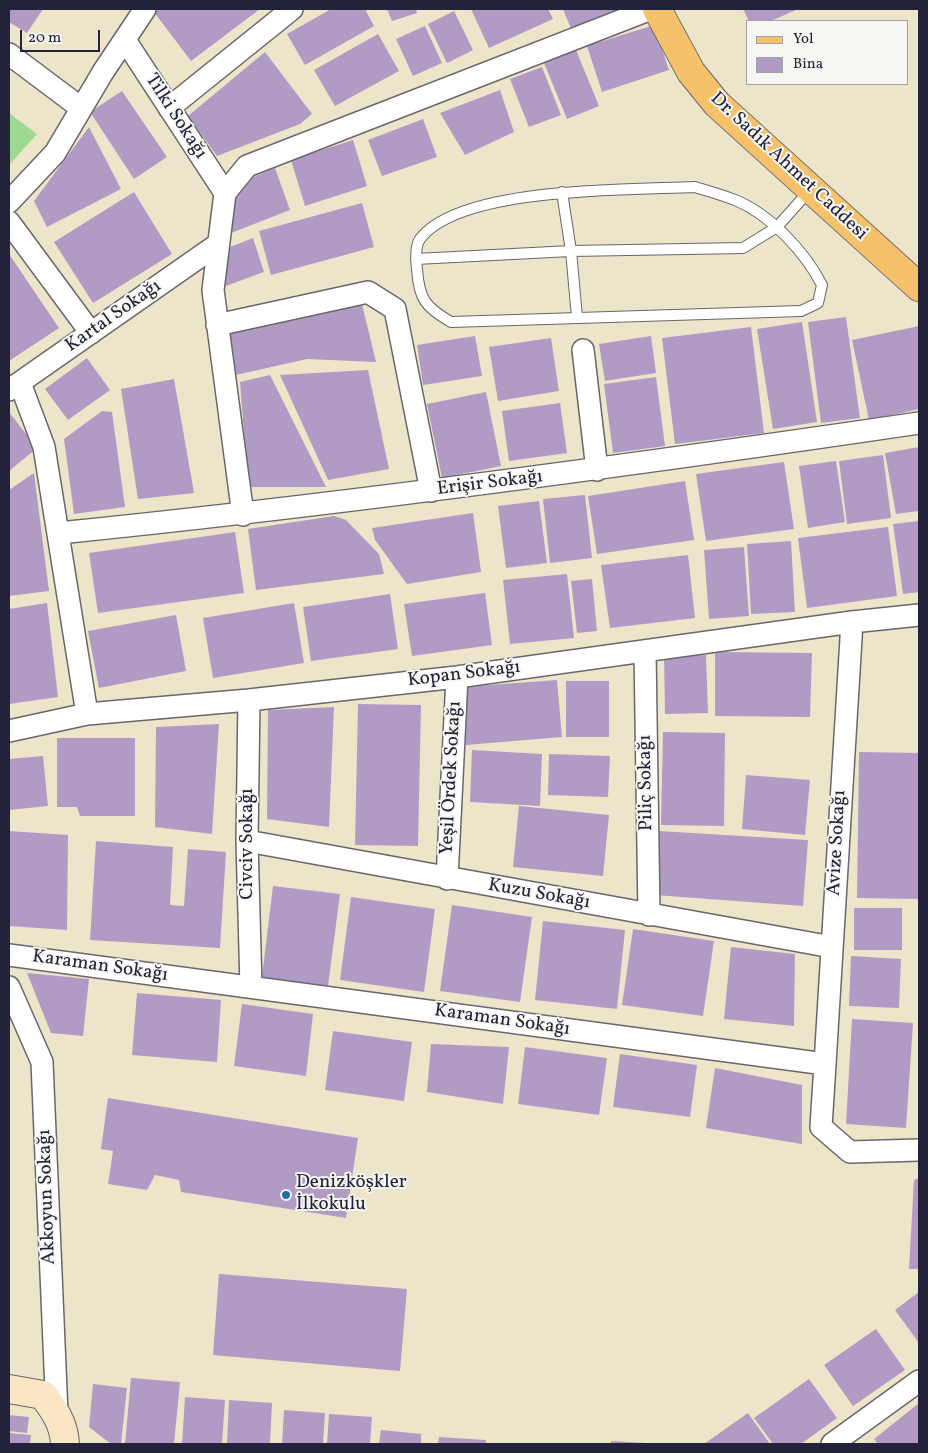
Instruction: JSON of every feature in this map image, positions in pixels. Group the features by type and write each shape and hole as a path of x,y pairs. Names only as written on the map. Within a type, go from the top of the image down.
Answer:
{"main road":[{"name":"Dr. Sadık Ahmet Caddesi","path":"656,9 691,72 716,104 919,287"}],"street":[{"path":"9,202 55,153 81,108 145,9"},
{"path":"169,108 292,9"},
{"path":"243,515 213,290 225,193 247,166 651,9"},
{"name":"Tilki Sokağı","path":"125,40 225,193"},
{"path":"9,54 81,108"},
{"path":"9,222 90,333"},
{"name":"Kartal Sokağı","path":"14,387 218,244"},
{"path":"217,324 368,292 395,309 431,491"},
{"path":"583,350 597,470"},
{"path":"14,387 44,447 87,714"},
{"name":"Erişir Sokağı","path":"59,533 243,515 597,470 919,423"},
{"name":"Kopan Sokağı","path":"9,731 87,714 249,700 457,677 852,622 919,615"},
{"name":"Avize Sokağı","path":"825,1064 852,622"},
{"name":"Piliç Sokağı","path":"645,651 649,915"},
{"name":"Yeşil Ördek Sokağı","path":"447,879 457,677"},
{"name":"Civciv Sokağı","path":"249,700 247,841 251,987"},
{"name":"Kuzu Sokağı","path":"247,841 447,879 832,947"},
{"name":"Karaman Sokağı","path":"9,955 825,1064"},
{"name":"Akkoyun Sokağı","path":"9,987 42,1062 57,1414"},
{"path":"825,1064 821,1127 850,1152 919,1150"},
{"path":"832,1444 919,1382"},
{"path":"9,1389 43,1395 57,1414 65,1431 66,1444"}],"lane":[{"path":"695,187 737,200 777,227 810,262 822,285 818,303 801,311 451,322 431,311 418,290 416,260 419,240 436,223 475,207 562,192 695,187"},
{"path":"416,260 570,251 743,248 777,227 811,190"},
{"path":"562,192 577,317"}],"green space":[{"path":"9,113 37,134 9,165"}],"building":[{"path":"9,9 43,9 27,33 9,22"},
{"path":"157,9 260,9 191,61 154,12"},
{"path":"331,9 365,9 374,26 305,65 287,34"},
{"path":"387,9 416,9 417,13 392,21"},
{"path":"471,9 548,9 553,19 489,48"},
{"path":"563,9 626,9 572,31"},
{"path":"743,9 798,9 773,20 748,20"},
{"path":"454,11 473,50 447,63 428,24"},
{"path":"654,25 669,70 602,92 587,46"},
{"path":"425,26 442,63 413,76 396,39"},
{"path":"378,34 399,71 335,106 314,70"},
{"path":"576,50 599,106 567,119 544,63"},
{"path":"265,52 312,114 300,124 217,156 188,116"},
{"path":"542,67 561,115 529,127 510,79"},
{"path":"500,90 514,132 465,155 440,113"},
{"path":"122,91 167,157 134,179 90,112"},
{"path":"423,119 437,157 382,176 368,140"},
{"path":"89,127 121,189 47,227 34,201"},
{"path":"353,140 367,186 305,206 291,160"},
{"path":"275,168 290,210 231,233 235,199 253,177"},
{"path":"134,192 172,254 93,303 54,242"},
{"path":"362,203 374,247 271,275 259,231"},
{"path":"253,238 264,272 223,287 225,249"},
{"path":"9,254 59,328 9,361"},
{"path":"361,300 376,362 307,359 236,375 226,332"},
{"path":"846,317 860,418 821,423 808,322"},
{"path":"802,322 817,422 773,429 757,329"},
{"path":"919,326 919,409 869,420 852,340"},
{"path":"751,327 764,433 675,444 662,338"},
{"path":"475,336 482,376 423,385 417,345"},
{"path":"651,336 656,373 605,381 599,344"},
{"path":"551,338 559,391 498,401 489,347"},
{"path":"87,358 110,390 68,420 45,389"},
{"path":"368,370 389,469 328,480 280,375"},
{"path":"270,375 326,487 248,487 240,382"},
{"path":"656,377 665,446 613,453 604,384"},
{"path":"174,379 194,493 138,499 121,389"},
{"path":"486,392 501,466 442,478 427,404"},
{"path":"560,403 567,453 509,461 502,411"},
{"path":"102,411 112,412 125,507 74,514 64,439"},
{"path":"9,412 37,448 9,471"},
{"path":"919,447 919,511 896,514 885,453"},
{"path":"883,455 891,518 847,524 839,461"},
{"path":"836,461 845,522 808,528 799,466"},
{"path":"784,462 794,529 706,541 696,474"},
{"path":"34,473 49,591 9,596 9,490"},
{"path":"685,481 694,540 597,554 588,496"},
{"path":"585,495 592,558 550,563 543,499"},
{"path":"539,501 547,563 506,568 498,506"},
{"path":"473,513 481,572 407,584 375,540 372,528"},
{"path":"334,516 346,520 379,554 384,574 256,590 248,529"},
{"path":"919,521 919,592 903,594 893,524"},
{"path":"888,527 897,596 807,608 798,538"},
{"path":"235,532 244,593 98,613 89,553"},
{"path":"791,541 795,612 751,614 747,544"},
{"path":"744,547 749,616 709,619 704,550"},
{"path":"688,555 695,618 610,628 601,565"},
{"path":"567,574 574,638 510,644 503,580"},
{"path":"592,579 597,631 577,633 571,581"},
{"path":"485,593 492,645 412,656 404,604"},
{"path":"390,594 398,649 311,661 303,607"},
{"path":"47,603 58,697 9,704 9,609"},
{"path":"294,603 304,663 213,678 203,618"},
{"path":"176,615 186,671 99,688 88,631"},
{"path":"715,652 812,653 810,717 715,716"},
{"path":"706,655 708,713 665,714 664,656"},
{"path":"557,680 562,737 466,745 461,687"},
{"path":"566,681 609,681 609,737 566,737"},
{"path":"358,704 421,705 418,846 355,845"},
{"path":"334,707 329,827 267,819 268,710"},
{"path":"219,724 212,834 155,827 156,727"},
{"path":"663,732 725,733 724,826 661,825"},
{"path":"57,738 135,738 135,816 80,816 77,807 57,807"},
{"path":"472,750 542,754 540,806 470,802"},
{"path":"859,752 919,753 918,899 857,898"},
{"path":"549,754 610,756 608,797 548,795"},
{"path":"43,756 48,806 9,810 9,759"},
{"path":"746,775 810,780 805,835 742,829"},
{"path":"519,806 609,815 603,876 513,867"},
{"path":"9,831 68,835 67,930 9,926"},
{"path":"659,831 808,840 803,906 655,895"},
{"path":"96,841 173,847 170,905 184,906 188,849 226,852 220,948 90,940"},
{"path":"273,886 340,894 328,986 262,977"},
{"path":"351,897 435,909 424,992 340,980"},
{"path":"452,905 532,917 520,1002 440,991"},
{"path":"854,908 902,908 902,950 854,950"},
{"path":"543,921 625,930 617,1009 535,1000"},
{"path":"633,929 714,941 703,1016 622,1005"},
{"path":"731,947 795,954 794,1026 724,1019"},
{"path":"851,956 901,959 899,1008 849,1006"},
{"path":"27,973 89,979 83,1036 51,1033"},
{"path":"137,993 221,1000 217,1062 132,1055"},
{"path":"242,1004 313,1014 306,1076 234,1066"},
{"path":"852,1019 913,1023 906,1128 846,1124"},
{"path":"333,1031 412,1042 404,1101 325,1090"},
{"path":"431,1044 509,1047 503,1104 427,1092"},
{"path":"525,1047 607,1058 599,1115 518,1104"},
{"path":"620,1054 697,1065 690,1117 613,1107"},
{"path":"715,1068 802,1085 802,1144 706,1128"},
{"path":"108,1098 358,1138 346,1218 181,1192 179,1180 155,1175 147,1190 108,1184 113,1151 101,1149"},
{"path":"919,1178 919,1269 909,1269 914,1180"},
{"path":"219,1274 407,1289 400,1371 213,1355"},
{"path":"919,1292 919,1343 895,1310"},
{"path":"876,1329 905,1370 853,1406 824,1365"},
{"path":"131,1378 180,1382 174,1444 125,1444"},
{"path":"809,1379 837,1418 801,1444 773,1444 754,1418"},
{"path":"93,1384 127,1388 121,1444 111,1444 89,1427"},
{"path":"185,1397 225,1400 222,1444 182,1444"},
{"path":"229,1400 272,1403 270,1444 227,1444"},
{"path":"919,1403 919,1444 878,1444 874,1439"},
{"path":"284,1410 325,1413 323,1444 282,1444"},
{"path":"748,1413 770,1444 704,1444"},
{"path":"329,1414 372,1417 370,1444 327,1444"},
{"path":"9,1415 29,1417 27,1433 9,1431"},
{"path":"381,1430 421,1434 421,1444 379,1444"},
{"path":"9,1433 31,1435 30,1444 9,1444"},
{"path":"439,1437 486,1440 486,1444 438,1444"},
{"path":"611,1441 647,1443 647,1444 611,1444"}],"place":[{"name":"Denizköşkler İlkokulu","path":"286,1195"}]}
